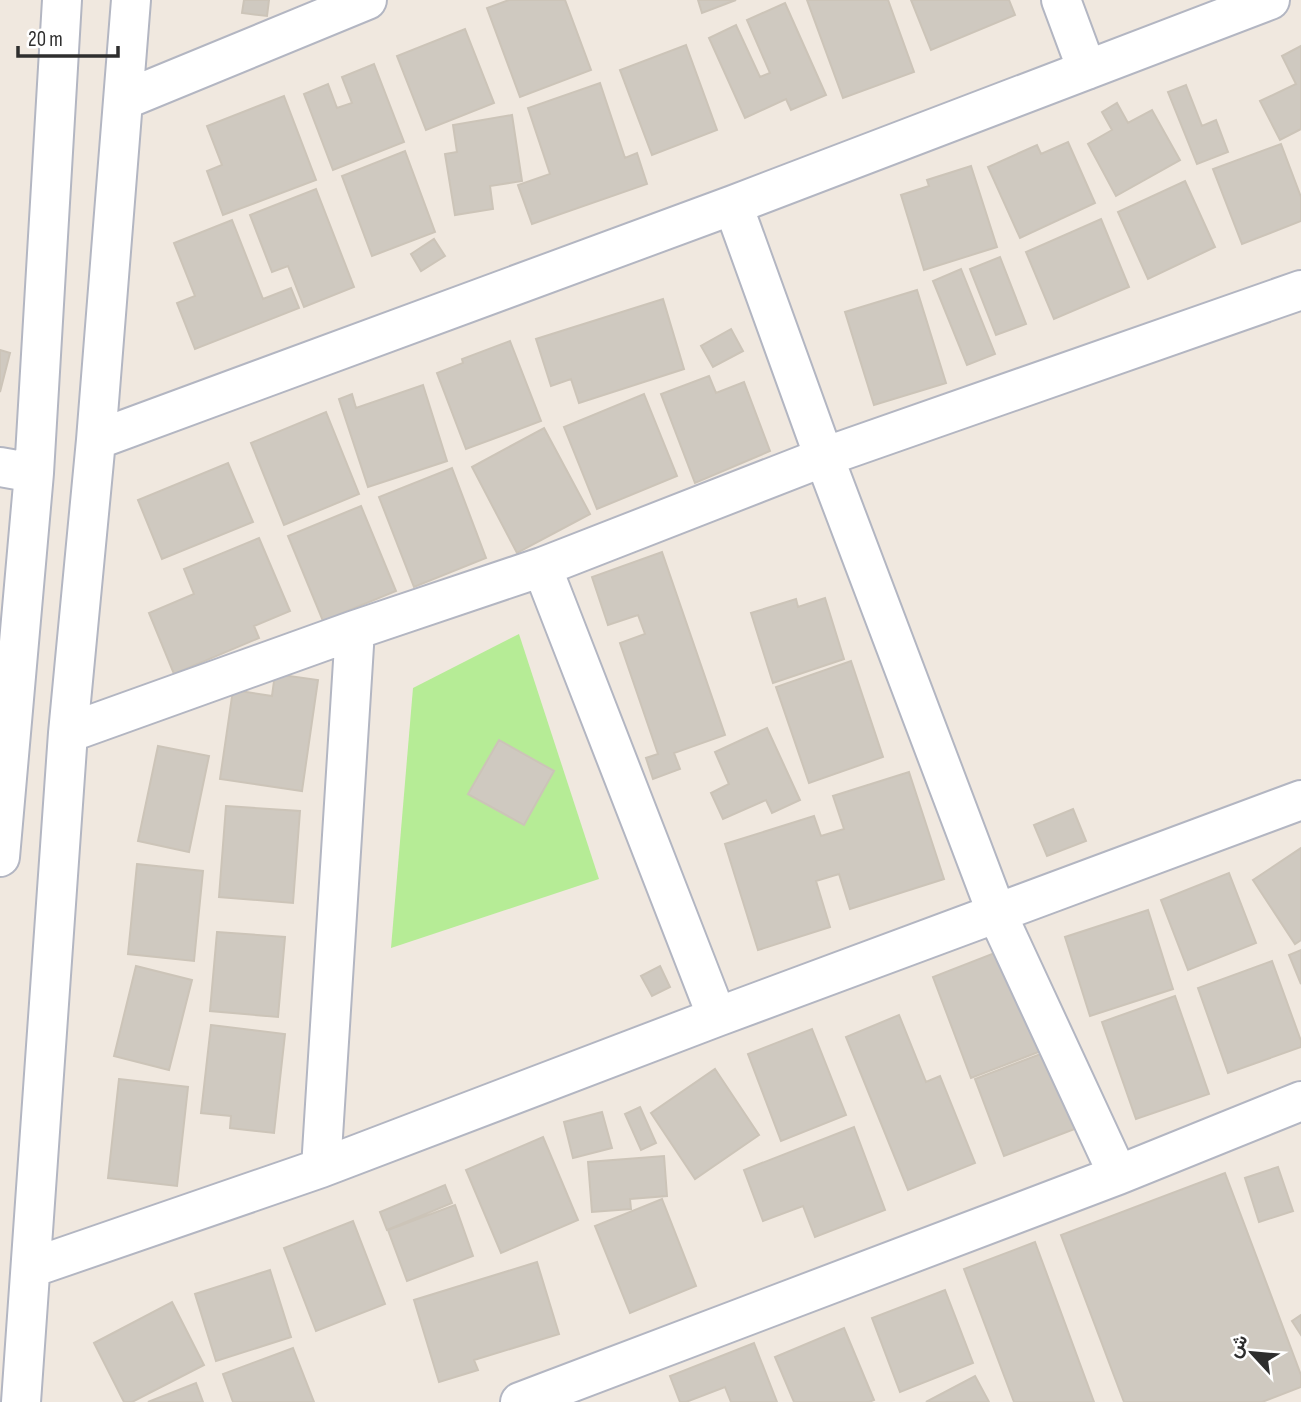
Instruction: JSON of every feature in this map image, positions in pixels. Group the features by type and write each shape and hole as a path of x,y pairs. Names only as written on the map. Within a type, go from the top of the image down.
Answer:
{"street":[{"path":"0,857 17,470 62,0"},
{"path":"21,1402 68,733 96,440 131,0"},
{"path":"124,100 367,0"},
{"path":"1061,0 1087,70"},
{"path":"96,440 733,205 1270,0"},
{"path":"733,205 824,457 997,914 1118,1175"},
{"path":"68,733 355,630 542,567 824,457 1301,290"},
{"path":"542,567 717,1017"},
{"path":"321,1168 355,630"},
{"path":"31,1268 321,1168 717,1017 1301,800"},
{"path":"520,1402 1118,1175 1301,1101"}],"green space":[{"path":"519,634 599,879 391,948 413,688"}],"building":[{"path":"244,0 269,0 267,16 242,13"},
{"path":"509,0 565,0 591,70 520,97 487,8"},
{"path":"698,0 736,0 702,13"},
{"path":"807,0 888,0 914,72 843,98"},
{"path":"911,0 1009,0 1015,15 931,50"},
{"path":"785,3 826,95 791,110 786,99 745,118 709,38 736,25 760,77 770,73 747,20"},
{"path":"465,29 494,103 426,130 397,56"},
{"path":"686,45 717,130 652,155 620,70"},
{"path":"1301,46 1301,129 1280,140 1260,101 1296,84 1282,56"},
{"path":"374,64 404,142 333,170 304,94 328,84 337,108 352,103 342,77"},
{"path":"600,83 625,158 637,153 647,184 532,224 518,185 550,174 528,108"},
{"path":"1186,85 1202,126 1216,120 1228,152 1197,164 1168,92"},
{"path":"284,96 316,180 223,215 207,171 222,165 207,126"},
{"path":"1117,103 1128,123 1152,110 1180,160 1116,196 1088,144 1112,130 1102,112"},
{"path":"512,115 522,181 490,186 493,209 455,215 445,154 457,152 453,125"},
{"path":"1068,142 1095,203 1020,238 988,167 1037,145 1041,154"},
{"path":"1281,144 1301,197 1301,221 1242,244 1213,169"},
{"path":"405,151 435,232 372,256 342,176"},
{"path":"971,166 997,247 924,270 901,195 929,186 927,180"},
{"path":"1185,181 1215,247 1148,279 1118,212"},
{"path":"316,189 354,287 304,307 288,266 272,272 250,215"},
{"path":"1101,219 1129,287 1054,319 1026,252"},
{"path":"232,220 263,299 291,288 299,308 195,349 177,303 195,296 174,243"},
{"path":"434,239 445,256 421,271 411,254"},
{"path":"1000,257 1026,324 996,335 970,269"},
{"path":"961,269 995,354 967,365 933,281"},
{"path":"917,290 946,383 874,405 845,312"},
{"path":"663,299 684,369 579,403 571,379 551,386 536,339"},
{"path":"731,329 743,351 713,367 701,346"},
{"path":"510,341 541,421 466,449 437,373 463,363 462,359"},
{"path":"0,350 10,353 0,392"},
{"path":"709,376 716,393 744,382 770,451 695,483 661,394"},
{"path":"423,385 447,461 368,487 339,399 352,394 356,408"},
{"path":"644,394 677,476 597,509 564,427"},
{"path":"326,412 359,494 284,525 251,443"},
{"path":"544,428 590,514 517,553 472,467"},
{"path":"228,463 253,522 162,559 138,500"},
{"path":"452,468 486,558 414,587 379,497"},
{"path":"361,506 396,591 323,621 288,536"},
{"path":"259,538 290,611 254,626 259,638 174,674 149,613 194,594 184,569"},
{"path":"662,552 725,735 674,753 680,769 653,779 646,758 658,754 620,643 645,634 638,615 608,625 592,577"},
{"path":"825,598 844,659 773,683 751,613 796,599 798,607"},
{"path":"851,661 883,757 809,783 776,687"},
{"path":"275,674 318,680 302,791 220,779 233,690 272,696"},
{"path":"767,728 800,800 772,813 766,800 723,819 711,793 729,784 715,752"},
{"path":"499,740 554,771 524,825 468,794"},
{"path":"158,746 209,756 189,852 138,841"},
{"path":"909,772 944,879 850,909 839,874 816,881 830,927 758,950 725,844 814,816 821,836 844,829 833,796"},
{"path":"226,806 300,811 293,903 219,897"},
{"path":"1073,809 1086,841 1047,856 1034,825"},
{"path":"1301,848 1301,940 1295,944 1253,880"},
{"path":"137,864 203,871 194,961 128,954"},
{"path":"1229,873 1256,943 1188,970 1161,900"},
{"path":"1148,910 1173,989 1090,1016 1065,937"},
{"path":"217,932 285,937 278,1017 210,1011"},
{"path":"1010,947 1049,1048 971,1078 933,977"},
{"path":"1301,950 1301,984 1289,955"},
{"path":"1272,961 1301,1047 1228,1073 1198,988"},
{"path":"136,966 192,980 169,1070 114,1056"},
{"path":"660,966 670,987 652,996 641,976"},
{"path":"1175,996 1209,1094 1136,1119 1102,1022"},
{"path":"899,1015 926,1082 940,1076 975,1163 908,1190 846,1037"},
{"path":"211,1025 285,1034 274,1133 230,1128 231,1116 201,1113"},
{"path":"812,1029 846,1115 781,1141 748,1054"},
{"path":"1051,1050 1080,1127 1004,1156 975,1079"},
{"path":"715,1069 759,1135 695,1179 651,1113"},
{"path":"119,1079 188,1087 177,1186 108,1178"},
{"path":"640,1107 656,1143 641,1150 625,1114"},
{"path":"602,1112 612,1148 573,1158 564,1122"},
{"path":"854,1127 885,1210 815,1237 803,1206 763,1221 744,1170"},
{"path":"543,1137 578,1220 501,1253 466,1170"},
{"path":"664,1156 667,1196 630,1199 631,1209 592,1212 588,1162"},
{"path":"1278,1167 1293,1211 1259,1222 1245,1178"},
{"path":"1225,1173 1301,1375 1301,1387 1262,1402 1124,1402 1061,1235"},
{"path":"445,1185 452,1203 387,1230 380,1212"},
{"path":"662,1199 696,1286 630,1313 595,1226"},
{"path":"455,1205 473,1256 407,1281 388,1230"},
{"path":"353,1221 385,1304 316,1331 284,1248"},
{"path":"1035,1242 1094,1402 1014,1402 964,1269"},
{"path":"537,1262 559,1334 474,1360 478,1370 439,1382 414,1300"},
{"path":"270,1270 291,1337 216,1361 195,1294"},
{"path":"945,1290 973,1363 900,1392 872,1318"},
{"path":"172,1302 204,1365 132,1402 124,1402 94,1343"},
{"path":"1301,1315 1301,1335 1292,1321"},
{"path":"844,1328 874,1400 794,1402 775,1357"},
{"path":"754,1343 777,1402 731,1402 725,1387 680,1402 670,1376"},
{"path":"293,1348 314,1402 233,1402 223,1374"},
{"path":"975,1376 989,1402 926,1402"},
{"path":"196,1383 203,1402 148,1402"}]}
